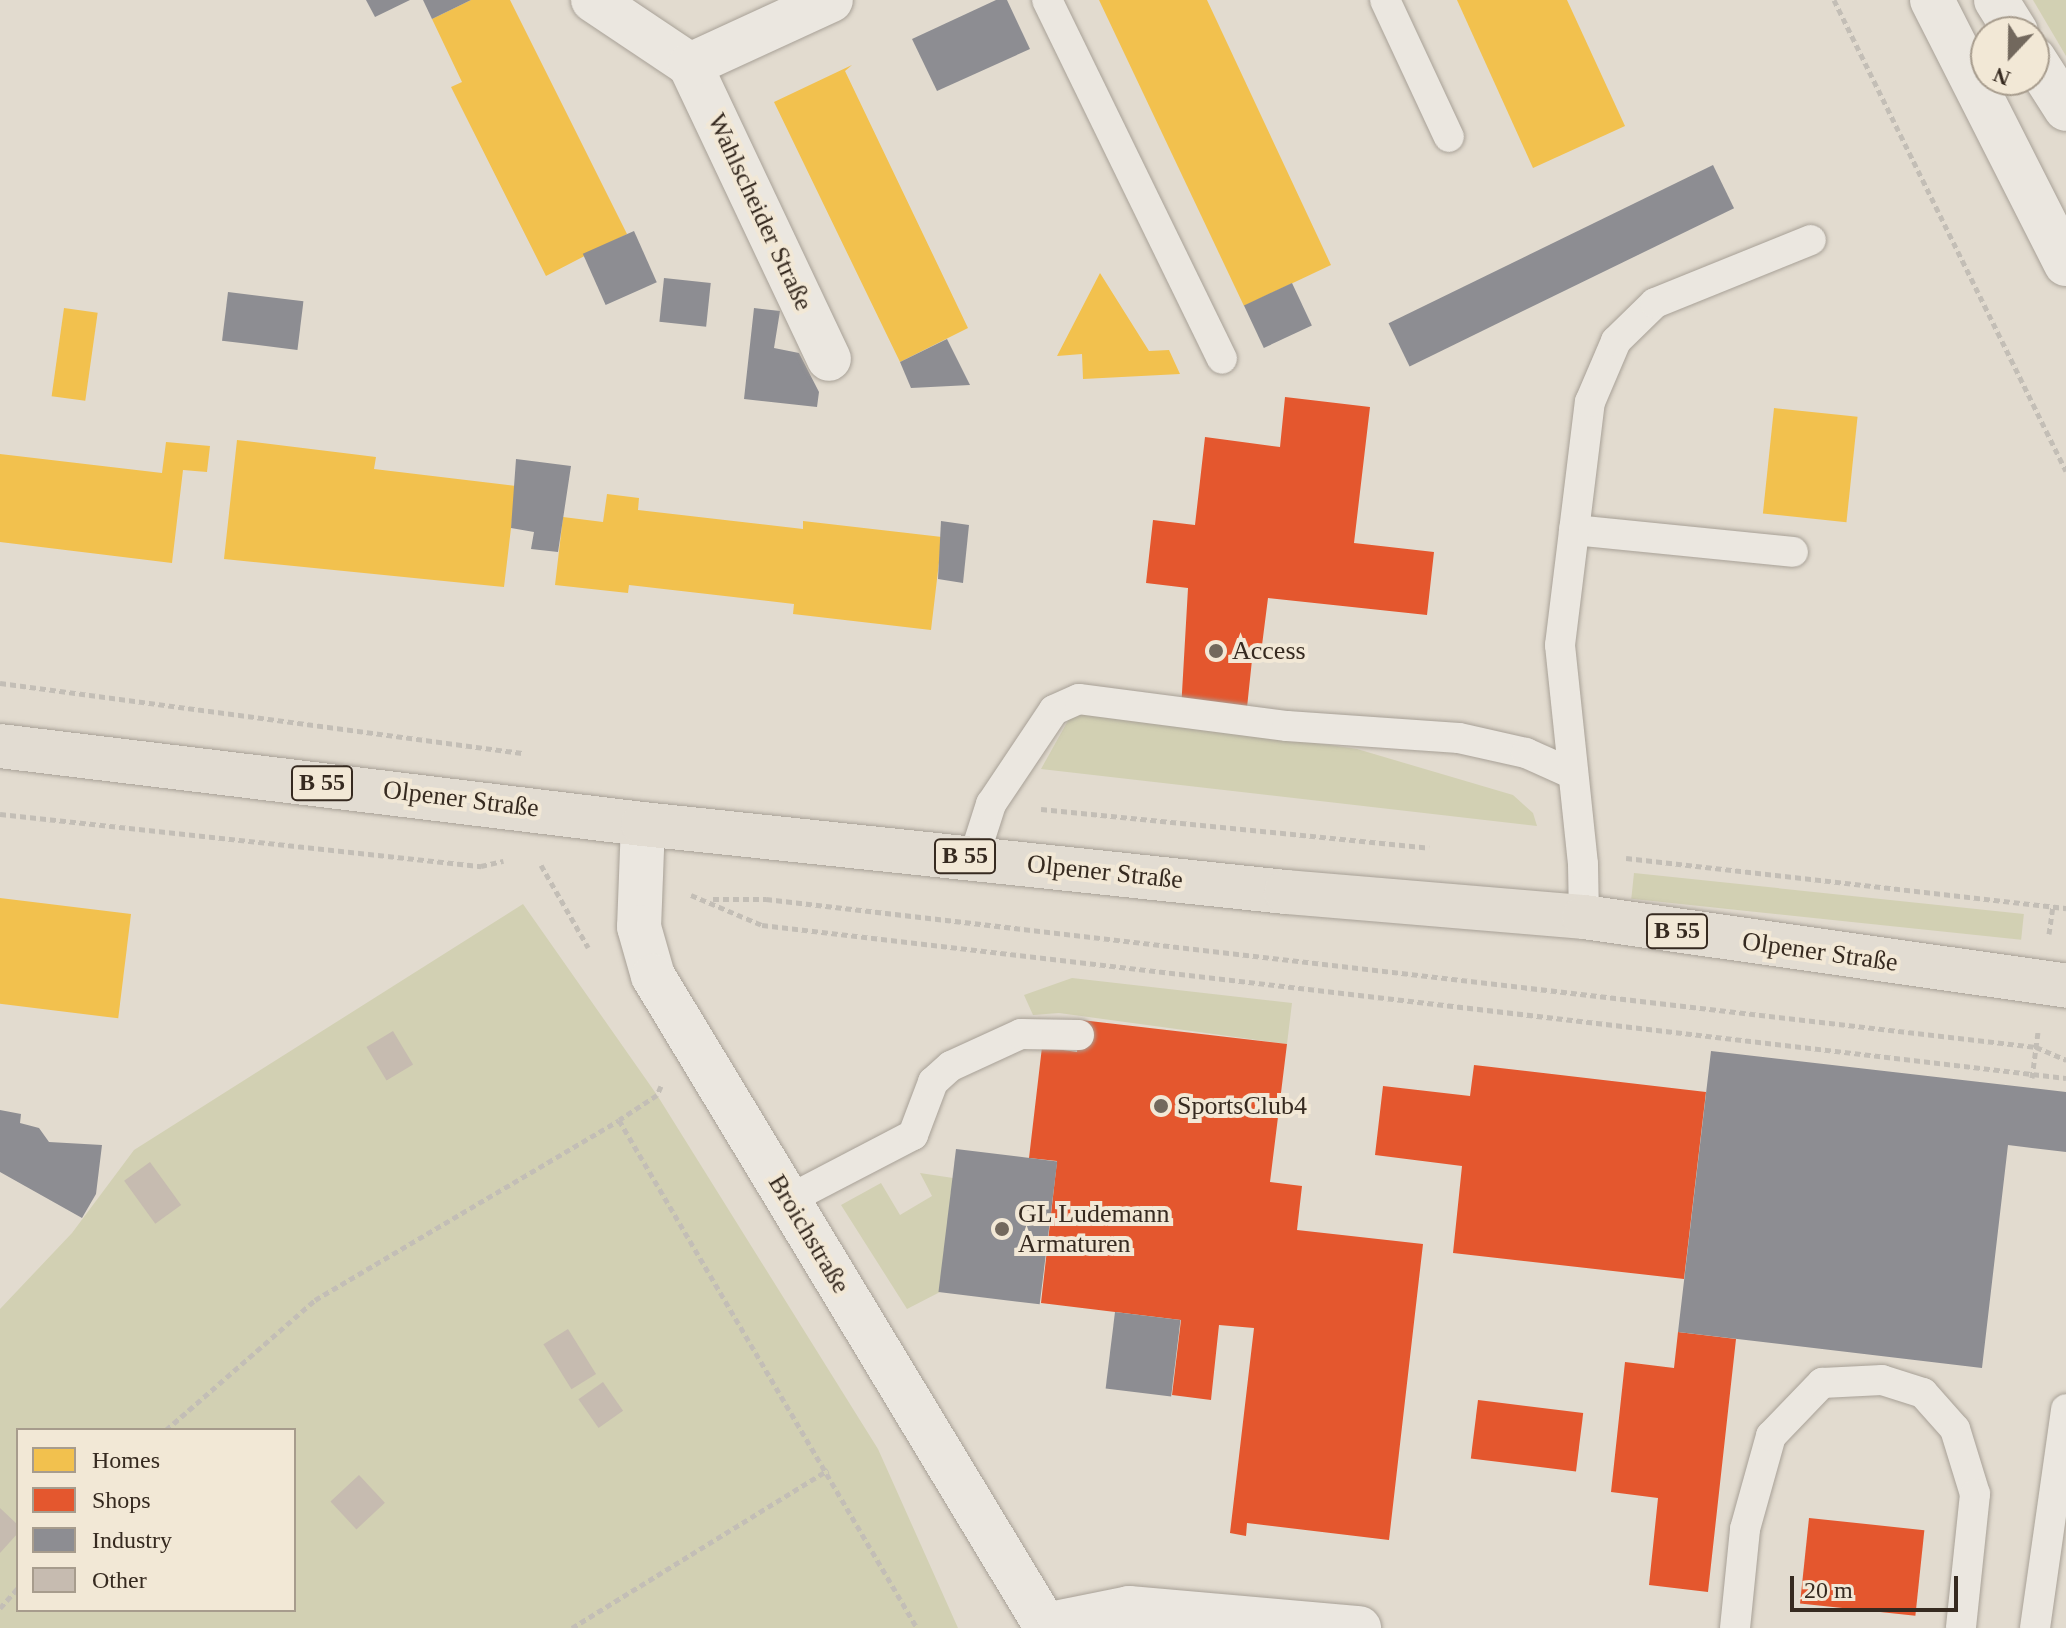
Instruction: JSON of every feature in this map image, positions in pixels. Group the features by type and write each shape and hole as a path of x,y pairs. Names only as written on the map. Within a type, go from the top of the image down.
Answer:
{"main road":[{"name":"Olpener Straße","path":"0,746 643,824 1286,892 1584,917 2066,986"}],"street":[{"path":"593,0 690,65 831,0"},
{"path":"1932,0 2066,264"},
{"name":"Wahlscheider Straße","path":"690,65 829,359"},
{"path":"2050,84 2066,109"},
{"name":"Broichstraße","path":"643,824 639,881 643,952 694,1045 1046,1627 1129,1608 1359,1628"}],"lane":[{"path":"1047,0 1222,359"},
{"path":"1385,0 1449,137"},
{"path":"1584,917 1583,864 1560,645 1590,402 1616,341 1655,303 1811,240"},
{"path":"1574,530 1793,552"},
{"path":"974,857 991,804 1054,710 1079,699 1287,726 1459,738 1526,753 1573,774"},
{"path":"788,1200 913,1135 933,1082 951,1066 1021,1034 1079,1035"},
{"path":"1735,1628 1745,1529 1771,1436 1822,1383 1882,1380 1923,1393 1955,1429 1975,1494 1961,1628"},
{"path":"2035,1628 2066,1409"}],"path":[{"path":"1834,0 2066,471"},
{"path":"0,683 538,756"},
{"path":"991,804 1443,850"},
{"path":"0,814 481,866 508,860"},
{"path":"1583,864 1639,856 2066,908"},
{"path":"2066,1060 2036,1047 766,899 708,899 762,925 2066,1078"},
{"path":"168,1428 315,1300 657,1095 665,1076 694,1045"},
{"path":"619,1120 828,1470 917,1628"},
{"path":"572,1628 828,1470"},
{"path":"0,1608 16,1590"}],"shaded area":[{"path":"2033,0 2066,0 2066,56 2050,29 2050,16 2042,16"},
{"path":"1075,708 1357,749 1513,795 1533,813 1537,826 1041,769"},
{"path":"1634,873 2024,914 2021,940 1631,899"},
{"path":"523,904 657,1095 878,1449 958,1628 0,1628 0,1309 72,1233 134,1150"},
{"path":"1072,978 1292,1003 1287,1044 1059,1013 1033,1015 1024,995"},
{"path":"920,1173 953,1178 940,1292 907,1309 841,1205 881,1183 900,1215 932,1196"}],"building: Homes":[{"path":"471,0 510,0 627,234 546,276 451,87 462,82 432,19"},
{"path":"1099,0 1207,0 1331,265 1244,306"},
{"path":"1457,0 1567,0 1625,126 1533,168"},
{"path":"852,65 845,71 968,328 900,362 774,102"},
{"path":"1100,273 1149,351 1169,350 1180,374 1083,379 1082,354 1057,356"},
{"path":"64,308 98,313 85,401 52,396"},
{"path":"1774,408 1858,417 1846,522 1763,513"},
{"path":"237,440 376,457 374,469 516,486 504,587 224,559"},
{"path":"166,442 210,446 207,472 183,470 172,563 0,542 0,454 162,473"},
{"path":"607,494 639,498 638,510 803,529 803,521 942,537 931,630 793,614 794,604 629,585 628,593 555,585 563,517 603,522"},
{"path":"0,898 131,914 118,1018 0,1004"}],"building: Shops":[{"path":"1285,397 1370,407 1354,543 1434,552 1427,615 1268,598 1260,661 1252,660 1246,717 1181,710 1188,588 1146,583 1153,520 1195,525 1205,437 1280,447"},
{"path":"1081,1020 1287,1044 1270,1182 1302,1186 1297,1230 1423,1244 1389,1540 1247,1523 1246,1536 1230,1533 1254,1328 1219,1325 1211,1400 1172,1395 1181,1320 1041,1303 1057,1161 1029,1158 1042,1047 1077,1052"},
{"path":"1474,1065 1706,1092 1684,1279 1453,1253 1462,1166 1375,1155 1383,1086 1470,1096"},
{"path":"1678,1332 1736,1339 1708,1592 1649,1585 1658,1498 1611,1492 1625,1362 1674,1368"},
{"path":"1478,1400 1583,1413 1576,1471 1471,1459"},
{"path":"1809,1518 1924,1530 1915,1616 1800,1604"}],"building: Industry":[{"path":"366,0 410,0 375,17"},
{"path":"423,0 471,0 432,19"},
{"path":"996,0 1007,0 1030,49 937,91 912,39"},
{"path":"1713,165 1734,208 1410,366 1389,323"},
{"path":"634,231 657,282 606,305 583,254"},
{"path":"664,278 711,283 706,327 659,322"},
{"path":"1292,283 1312,326 1264,348 1244,305"},
{"path":"228,292 303,301 297,350 222,341"},
{"path":"754,308 780,311 774,348 799,353 819,392 817,407 744,399"},
{"path":"947,339 970,385 911,388 900,362"},
{"path":"516,459 571,466 558,552 531,549 534,532 511,528"},
{"path":"941,521 969,525 963,583 938,579"},
{"path":"1711,1051 2066,1092 2066,1152 2008,1145 1982,1368 1678,1332"},
{"path":"0,1110 21,1114 20,1123 39,1128 49,1142 102,1145 96,1194 82,1218 0,1172"},
{"path":"956,1149 1057,1161 1040,1304 938,1292"},
{"path":"1115,1312 1181,1320 1171,1396 1106,1388"}],"building: Other":[{"path":"393,1031 413,1064 387,1080 366,1047"},
{"path":"150,1162 181,1205 155,1224 124,1181"},
{"path":"568,1329 596,1374 571,1389 543,1344"},
{"path":"603,1382 623,1411 599,1428 578,1399"},
{"path":"359,1475 385,1503 356,1529 330,1502"},
{"path":"0,1508 16,1523 16,1535 0,1553"}],"place":[{"name":"Access","path":"1216,651"},
{"name":"SportsClub4","path":"1161,1106"},
{"name":"GL Ludemann Armaturen","path":"1002,1229"}]}
